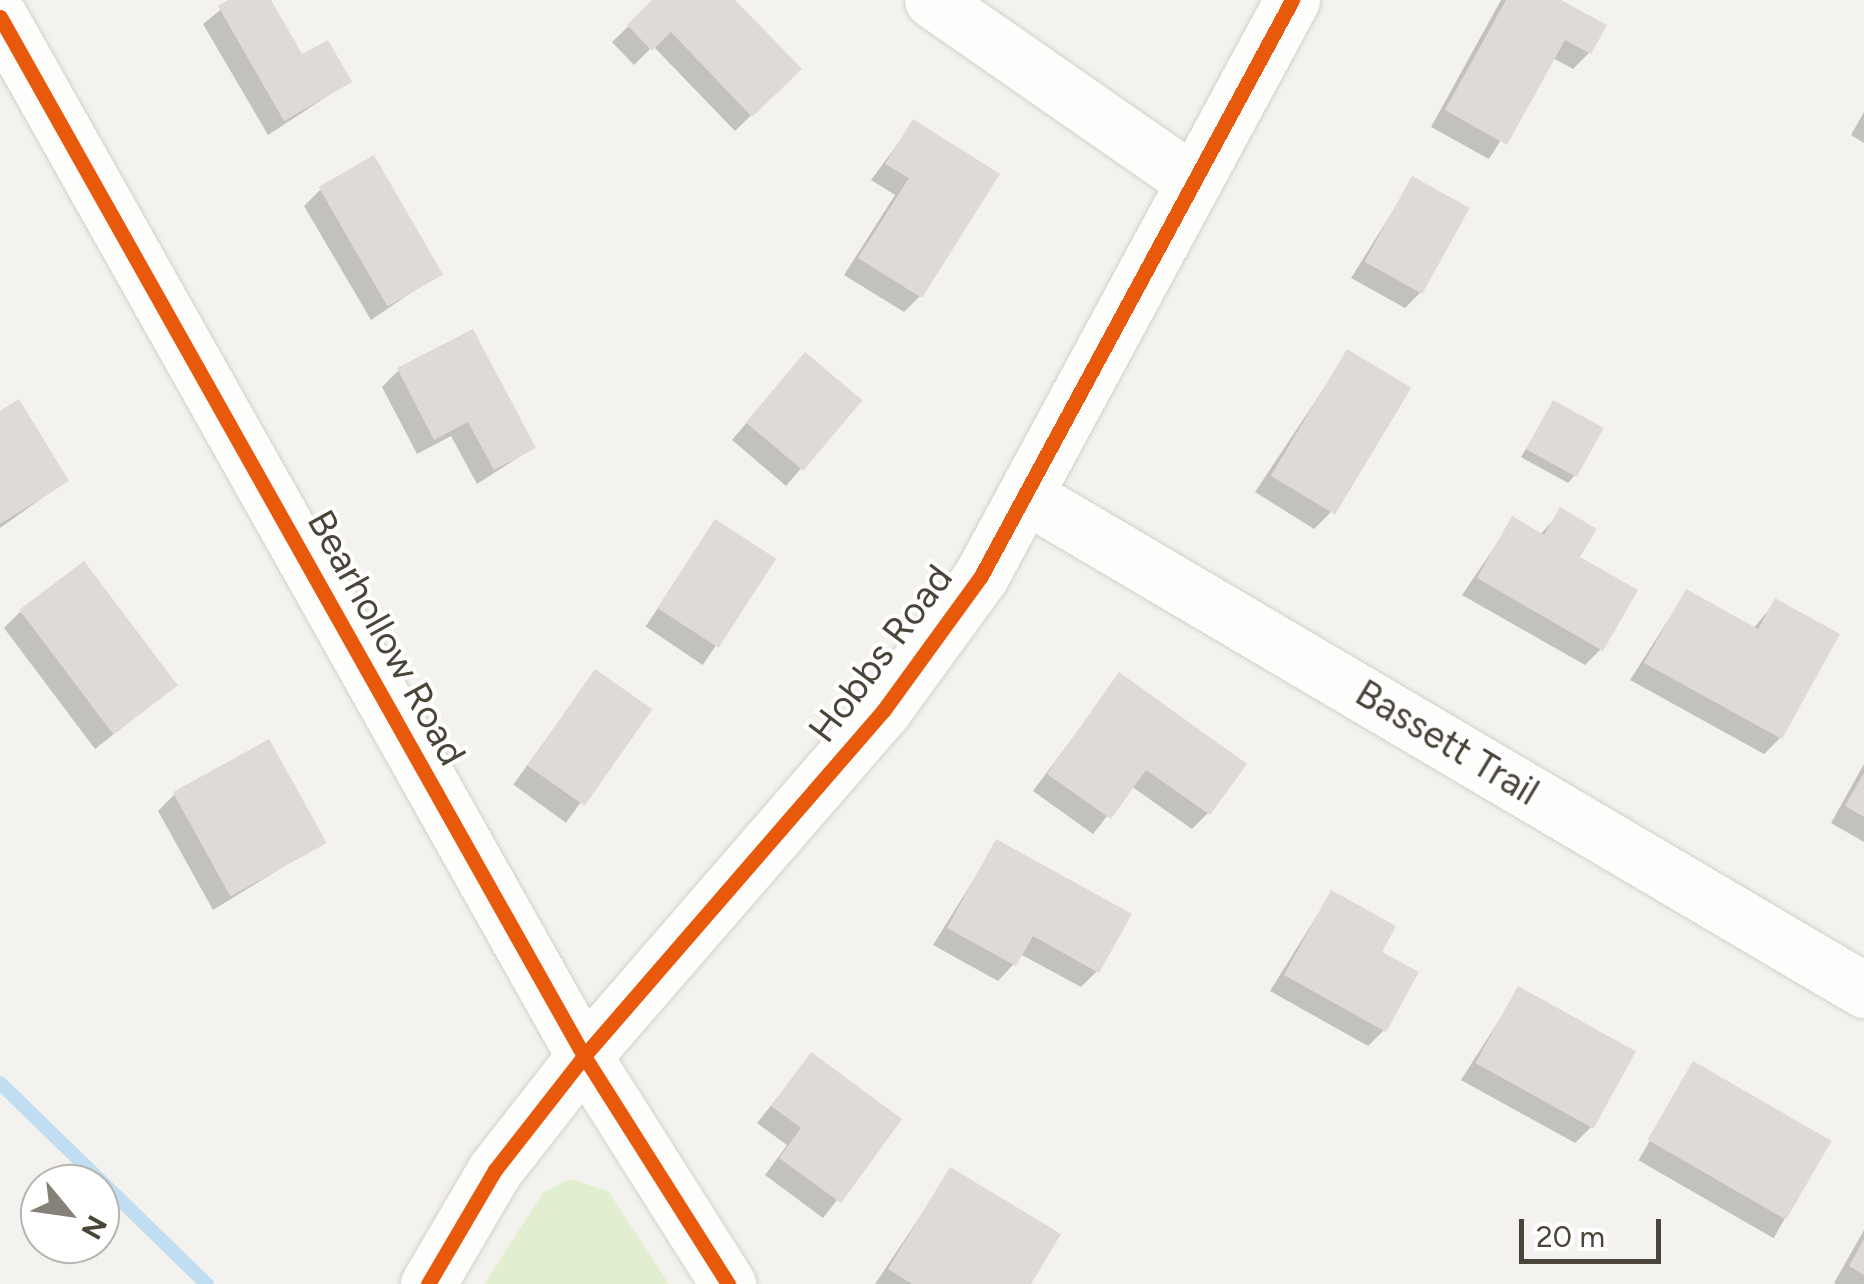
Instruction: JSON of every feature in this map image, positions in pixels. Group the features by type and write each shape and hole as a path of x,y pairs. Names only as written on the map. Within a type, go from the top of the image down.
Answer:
{"street":[{"path":"932,0 1194,182"},
{"name":"Hobbs Road","path":"428,1284 495,1170 584,1056 884,711 1028,497 1292,0"},
{"name":"Bearhollow Road","path":"0,17 584,1056 728,1284"},
{"name":"Bassett Trail","path":"1028,497 1864,990"}],"green space":[{"path":"570,1179 608,1191 669,1284 484,1284 543,1193"}],"building":[{"path":"228,0 271,0 302,54 328,40 352,82 284,121 218,6"},
{"path":"652,0 735,0 802,69 752,117 671,32 652,51 627,25"},
{"path":"1506,0 1561,0 1607,25 1591,54 1565,40 1507,145 1445,110"},
{"path":"913,119 1000,174 922,298 858,258 909,178 885,164"},
{"path":"374,155 443,275 388,307 319,187"},
{"path":"1412,176 1470,208 1422,294 1364,262"},
{"path":"473,329 536,448 494,470 468,422 434,440 397,368"},
{"path":"1347,349 1411,388 1335,514 1271,476"},
{"path":"805,352 862,400 803,471 746,422"},
{"path":"19,399 69,481 0,524 0,411"},
{"path":"1553,400 1604,428 1577,477 1526,449"},
{"path":"1560,507 1597,529 1580,557 1638,590 1603,651 1477,578 1512,516 1544,535"},
{"path":"715,519 776,559 718,648 657,608"},
{"path":"84,561 178,686 113,734 19,610"},
{"path":"1686,589 1758,629 1775,598 1840,634 1782,739 1644,663"},
{"path":"595,669 652,709 585,806 527,766"},
{"path":"1119,672 1247,764 1210,815 1146,770 1111,819 1047,774"},
{"path":"269,739 327,843 230,896 173,792"},
{"path":"1864,773 1864,817 1845,806"},
{"path":"996,839 1132,914 1099,973 1033,936 1016,966 947,928"},
{"path":"1331,890 1396,926 1382,952 1419,972 1386,1032 1284,975"},
{"path":"1518,986 1636,1051 1593,1128 1475,1063"},
{"path":"811,1052 902,1119 841,1203 779,1158 801,1128 771,1106"},
{"path":"1693,1061 1832,1141 1786,1220 1648,1140"},
{"path":"950,1167 1061,1234 1031,1284 912,1284 888,1269"},
{"path":"1864,1239 1864,1275 1849,1266"}],"waterway":[{"path":"0,1083 207,1284"}],"cycle path":[{"path":"428,1284 495,1170 584,1056 883,711 981,576 1292,0"},
{"path":"0,17 584,1056 728,1284"}]}
